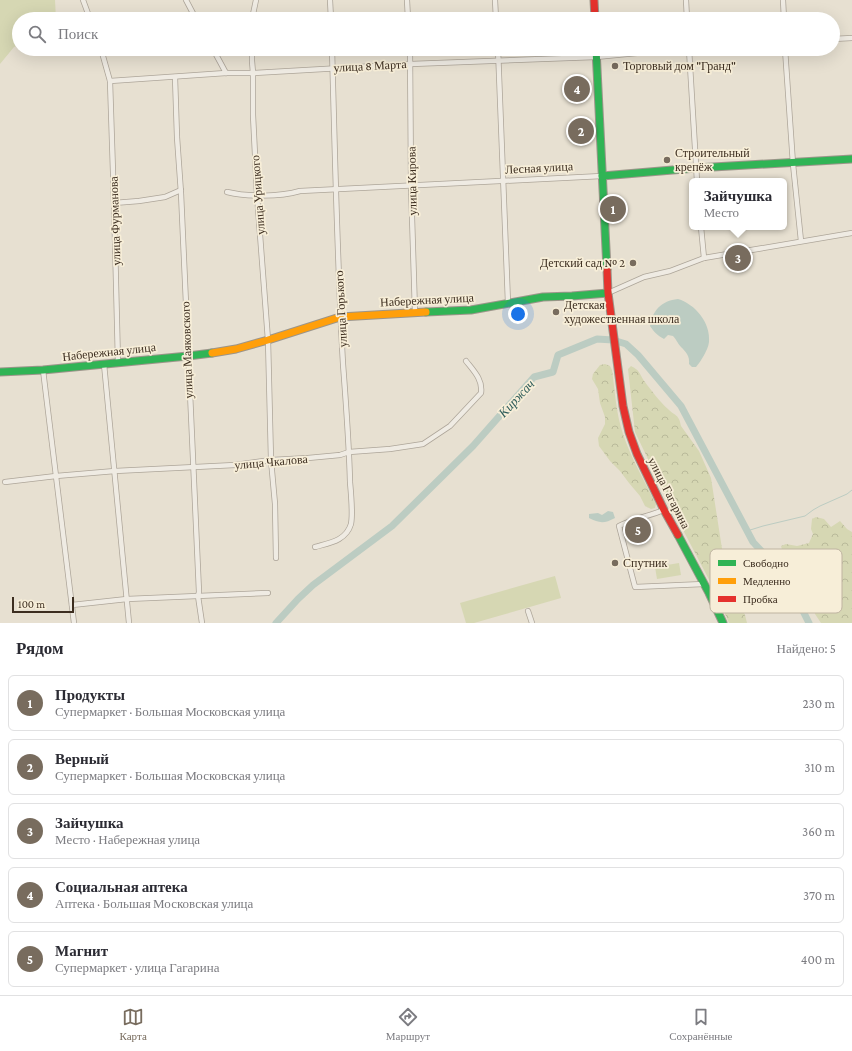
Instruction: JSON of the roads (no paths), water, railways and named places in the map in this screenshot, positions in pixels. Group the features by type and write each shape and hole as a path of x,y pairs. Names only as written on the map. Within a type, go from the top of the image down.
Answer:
{"main road":[{"path":"594,0 595,12"},
{"name":"улица Гагарина","path":"596,56 608,293 623,406 629,432 637,454 664,510 710,596"},
{"name":"Лесная улица","path":"602,176 696,168 852,159"},
{"name":"Набережная улица","path":"0,372 43,370 188,356 236,349 340,317 470,310 543,297 608,293"},
{"name":"улица Гагарина","path":"718,613 723,623"}],"street":[{"path":"83,0 87,12"},
{"path":"186,0 192,12"},
{"path":"253,12 256,0"},
{"path":"330,0 331,12"},
{"path":"407,0 408,12"},
{"path":"495,0 496,12"},
{"path":"686,0 687,12"},
{"path":"783,0 784,12"},
{"path":"840,39 852,38"},
{"name":"улица Фурманова","path":"103,56 110,81 118,362"},
{"path":"217,56 226,72"},
{"name":"улица Урицкого","path":"252,56 257,195 268,340 276,558"},
{"name":"улица Горького","path":"315,547 335,542 342,538 351,523 352,506 340,317 332,56"},
{"name":"улица Кирова","path":"410,56 411,185 415,312"},
{"path":"498,56 508,303"},
{"name":"улица 8 Марта","path":"110,81 226,72 253,73 411,64 498,61 559,56"},
{"path":"689,56 697,178"},
{"path":"785,56 793,162 801,242"},
{"name":"улица Маяковского","path":"175,77 198,596 202,623"},
{"name":"Лесная улица","path":"227,192 238,195 289,194 300,191 602,176"},
{"path":"114,203 139,202 165,197 181,190"},
{"path":"701,230 704,258"},
{"name":"Набережная улица","path":"608,293 644,277 670,271 704,258 852,233"},
{"name":"улица Чкалова","path":"5,482 115,471 235,465 272,460 335,455 349,452 390,449 424,444 450,426 481,393 481,382 478,375 466,361"},
{"path":"104,364 129,623"},
{"path":"43,370 74,623"},
{"path":"664,510 618,526 635,587 704,584"},
{"path":"72,605 127,599 268,593"},
{"path":"528,611 532,623"}],"waterway":[{"name":"Киржач","path":"276,623 313,585 392,526 473,446 534,377 553,372 558,355 597,339 613,340 626,344 638,355 681,406 753,542 759,549"},
{"path":"747,531 805,516 820,506 847,494 852,490"},
{"name":"Киржач","path":"804,613 809,623"}],"place":[{"name":"Торговый дом \"Гранд\"","path":"615,66"},
{"name":"Социальная аптека","path":"577,89"},
{"name":"Верный","path":"581,131"},
{"name":"Строительный крепёж","path":"667,160"},
{"name":"Продукты","path":"613,209"},
{"name":"Зайчушка","path":"738,258"},
{"name":"Детский сад № 2","path":"633,263"},
{"name":"Детская художественная школа","path":"556,312"},
{"name":"Магнит","path":"638,530"},
{"name":"Спутник","path":"615,563"}]}
